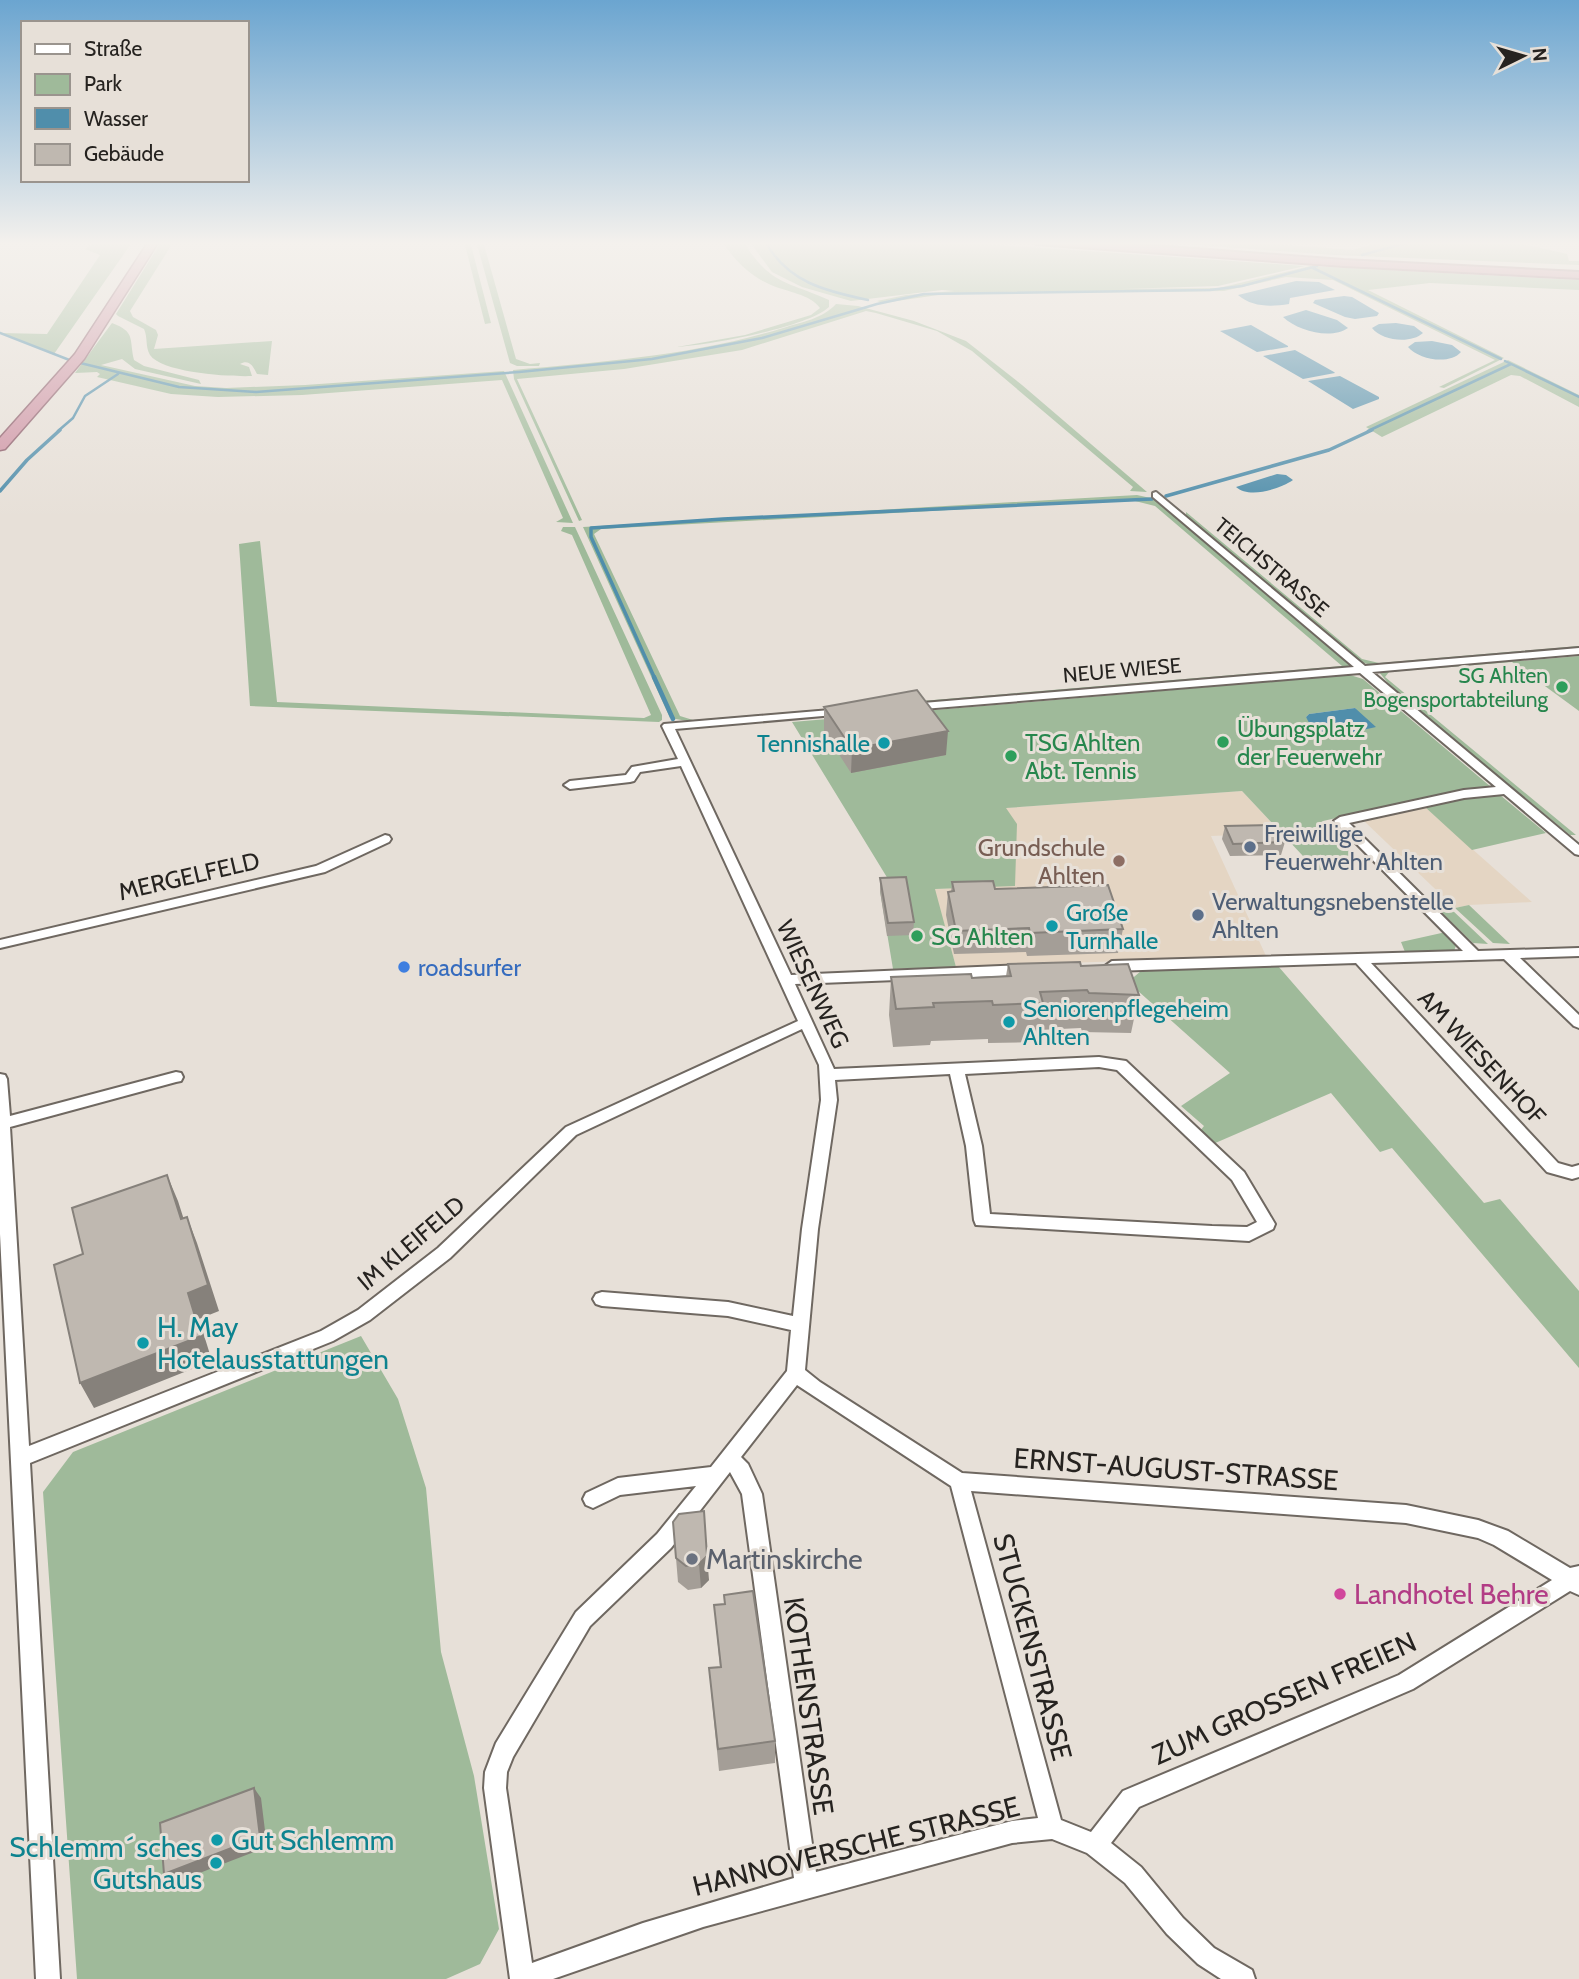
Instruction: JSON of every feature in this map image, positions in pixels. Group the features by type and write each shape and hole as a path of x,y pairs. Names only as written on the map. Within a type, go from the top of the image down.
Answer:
{"highway":[{"path":"74,355 87,333"},
{"path":"0,446 89,333"},
{"path":"0,431 61,371"}],"street":[{"name":"TEICHSTRASSE","path":"1156,495 1579,851"},
{"name":"NEUE WIESE","path":"900,708 1579,651"},
{"name":"WIESENWEG","path":"796,1373 810,1229 826,1129 828,1075 807,1023 668,726 858,711"},
{"path":"570,785 629,778 636,769 684,762"},
{"path":"1473,953 1340,821 1464,793 1506,790"},
{"name":"MERGELFELD","path":"0,944 320,869 385,839"},
{"path":"1101,967 1579,951"},
{"path":"1506,953 1579,1023"},
{"name":"AM WIESENHOF","path":"1358,957 1553,1168 1572,1173 1579,1171"},
{"path":"786,979 1034,969"},
{"name":"IM KLEIFELD","path":"20,1458 327,1336 350,1324 444,1253 571,1131 793,1027 807,1023"},
{"path":"828,1075 1099,1062 1121,1065 1238,1176 1267,1224 1249,1234 982,1220 974,1146 957,1069"},
{"path":"3,1122 176,1077"},
{"path":"0,1079 48,1979"},
{"path":"602,1299 728,1308 800,1325"},
{"path":"522,1979 495,1788 496,1772 504,1751 583,1619 664,1541 796,1373"},
{"name":"ERNST-AUGUST-STRASSE","path":"796,1373 814,1388 959,1480 1406,1514 1478,1529 1518,1547 1576,1579"},
{"name":"KOTHENSTRASSE","path":"728,1457 741,1470 752,1494 807,1887"},
{"path":"593,1499 618,1487 714,1475"},
{"name":"STUCKENSTRASSE","path":"959,1480 1052,1828"},
{"name":"ZUM GROSSEN FREIEN","path":"1095,1844 1131,1799 1406,1682 1576,1579"},
{"name":"HANNOVERSCHE STRASSE","path":"522,1979 620,1941 807,1887 1012,1832 1052,1828 1095,1844 1133,1875 1175,1926 1206,1956 1243,1979"}],"shaded area":[{"name":"Grundschule Ahlten","path":"1242,791 1281,833 1211,836 1266,956 956,967 934,889 1014,885 1005,808"},
{"path":"1425,807 1532,902 1455,908 1364,821"}],"green space":[{"path":"1,333 17,333 68,333 54,354"},
{"path":"104,333 128,333 134,360 144,366 199,380 201,384 135,369 122,359 101,365 195,386 226,388 305,385 504,371 573,523 556,522 563,518 502,380 302,395 218,397 171,394 97,377 100,374 97,372 75,373"},
{"path":"145,333 157,333 154,349 272,341 268,375 257,374 246,362 240,364 249,367 252,376 198,373 168,366 150,355"},
{"path":"502,333 509,333 516,359 530,364 540,363 539,366 517,366 510,363"},
{"path":"757,333 677,347 745,335"},
{"path":"762,333 795,333 742,350 624,369 517,379 582,520 579,521 514,379 513,370 649,356"},
{"path":"941,333 966,341 1147,492 1130,491 1133,487 972,351"},
{"path":"1441,333 1455,333 1504,358 1444,388 1439,387 1495,360"},
{"path":"1508,360 1579,395 1579,407 1520,376 1511,375 1382,437 1366,427"},
{"path":"1137,495 1155,499 1352,663 1349,667 693,722 670,718 583,527","holes":["1131,500 1155,506 1342,666 693,720 680,716 594,534 601,529"]},
{"path":"1186,512 1362,659 1379,663 1579,646 1579,649 1374,666 1361,662 1186,515"},
{"path":"563,527 575,527 662,715 659,722 250,706 239,544 260,541 277,702 644,718 651,715 572,535 561,531"},
{"path":"1579,656 1579,711 1512,662 1389,672 1385,677 1576,835 1570,835 1392,688 1379,672 1516,658 1520,661"},
{"path":"1350,675 1363,679 1491,787 1461,790 1323,821 1361,861 1317,871 1242,791 1006,808 1017,824 1015,886 935,889 956,967 893,969 880,891 880,884 888,879 792,722","holes":["1355,708 1369,728 1326,734 1306,717 1309,714"]},
{"path":"1500,795 1546,833 1472,850 1425,807 1468,798"},
{"path":"1469,905 1510,944 1493,943 1455,908"},
{"path":"1451,909 1488,944 1473,943 1441,912"},
{"path":"1446,932 1457,943 1454,951 1405,952 1401,942"},
{"path":"1278,966 1484,1203 1500,1199 1579,1291 1579,1368 1392,1148 1380,1152 1331,1093 1213,1144 1200,1131 1204,1126 1181,1106 1230,1073 1128,982 1141,971"},
{"path":"361,1336 398,1399 426,1488 441,1652 474,1776 499,1929 480,1964 446,1979 77,1979 43,1492 73,1452"}],"water":[{"path":"1224,333 1266,333 1288,346 1257,352"},
{"path":"1379,333 1422,333 1404,340"},
{"path":"1432,341 1452,345 1461,352 1450,359 1442,360 1419,355 1408,347 1415,342"},
{"path":"1295,350 1335,373 1303,379 1263,356"},
{"path":"1340,376 1379,399 1353,409 1308,381"},
{"path":"1277,474 1286,475 1293,480 1280,487 1256,492 1242,491 1236,487"},
{"path":"1355,708 1376,727 1347,733 1327,733 1311,725 1306,717 1309,714"}],"building":[{"path":"917,690 948,731 852,749 824,707"},
{"path":"1276,825 1285,842 1233,844 1225,826"},
{"path":"906,877 914,922 888,923 880,878"},
{"path":"993,881 995,889 1108,885 1123,929 1030,933 1029,928 956,931 948,892 954,891 952,882"},
{"path":"1080,962 1081,966 1128,964 1139,995 1089,993 1087,990 1040,992 1043,1003 933,1003 934,1007 896,1009 891,977 971,974 972,978 1011,976 1008,964"},
{"path":"167,1175 181,1219 187,1217 208,1285 188,1293 201,1336 80,1383 54,1265 83,1254 72,1208"},
{"path":"704,1511 707,1556 699,1564 686,1566 676,1558 673,1522 679,1514"},
{"path":"753,1591 775,1741 718,1749 709,1668 721,1667 714,1605 725,1604 724,1595"},
{"name":"Gut Schlemm","path":"254,1788 260,1837 164,1874 160,1823"}],"waterway":[{"path":"1,333 72,361 179,387 256,392 652,359 778,333"},
{"path":"1448,333 1501,359"},
{"path":"1505,361 1579,397"},
{"path":"1368,431 1511,364"},
{"path":"58,431 73,418 85,396 118,374"},
{"path":"0,491 27,460 60,430"},
{"path":"1166,496 1329,450 1372,430"},
{"path":"655,679 591,537 591,528 723,519 1152,499"},
{"path":"654,677 673,719"}],"place":[{"name":"SG Ahlten Bogensportabteilung","path":"1562,687"},
{"name":"Übungsplatz der Feuerwehr","path":"1223,742"},
{"name":"Tennishalle","path":"884,743"},
{"name":"TSG Ahlten Abt. Tennis","path":"1011,756"},
{"name":"Freiwillige Feuerwehr Ahlten","path":"1250,847"},
{"name":"Grundschule Ahlten","path":"1119,861"},
{"name":"Verwaltungsnebenstelle Ahlten","path":"1198,915"},
{"name":"Große Turnhalle","path":"1052,926"},
{"name":"SG Ahlten","path":"917,936"},
{"name":"roadsurfer","path":"404,967"},
{"name":"Seniorenpflegeheim Ahlten","path":"1009,1022"},
{"name":"H. May Hotelausstattungen","path":"143,1343"},
{"name":"Martinskirche","path":"692,1559"},
{"name":"Landhotel Behre","path":"1340,1594"},
{"name":"Gut Schlemm","path":"217,1840"},
{"name":"Schlemm´sches Gutshaus","path":"216,1863"}]}
